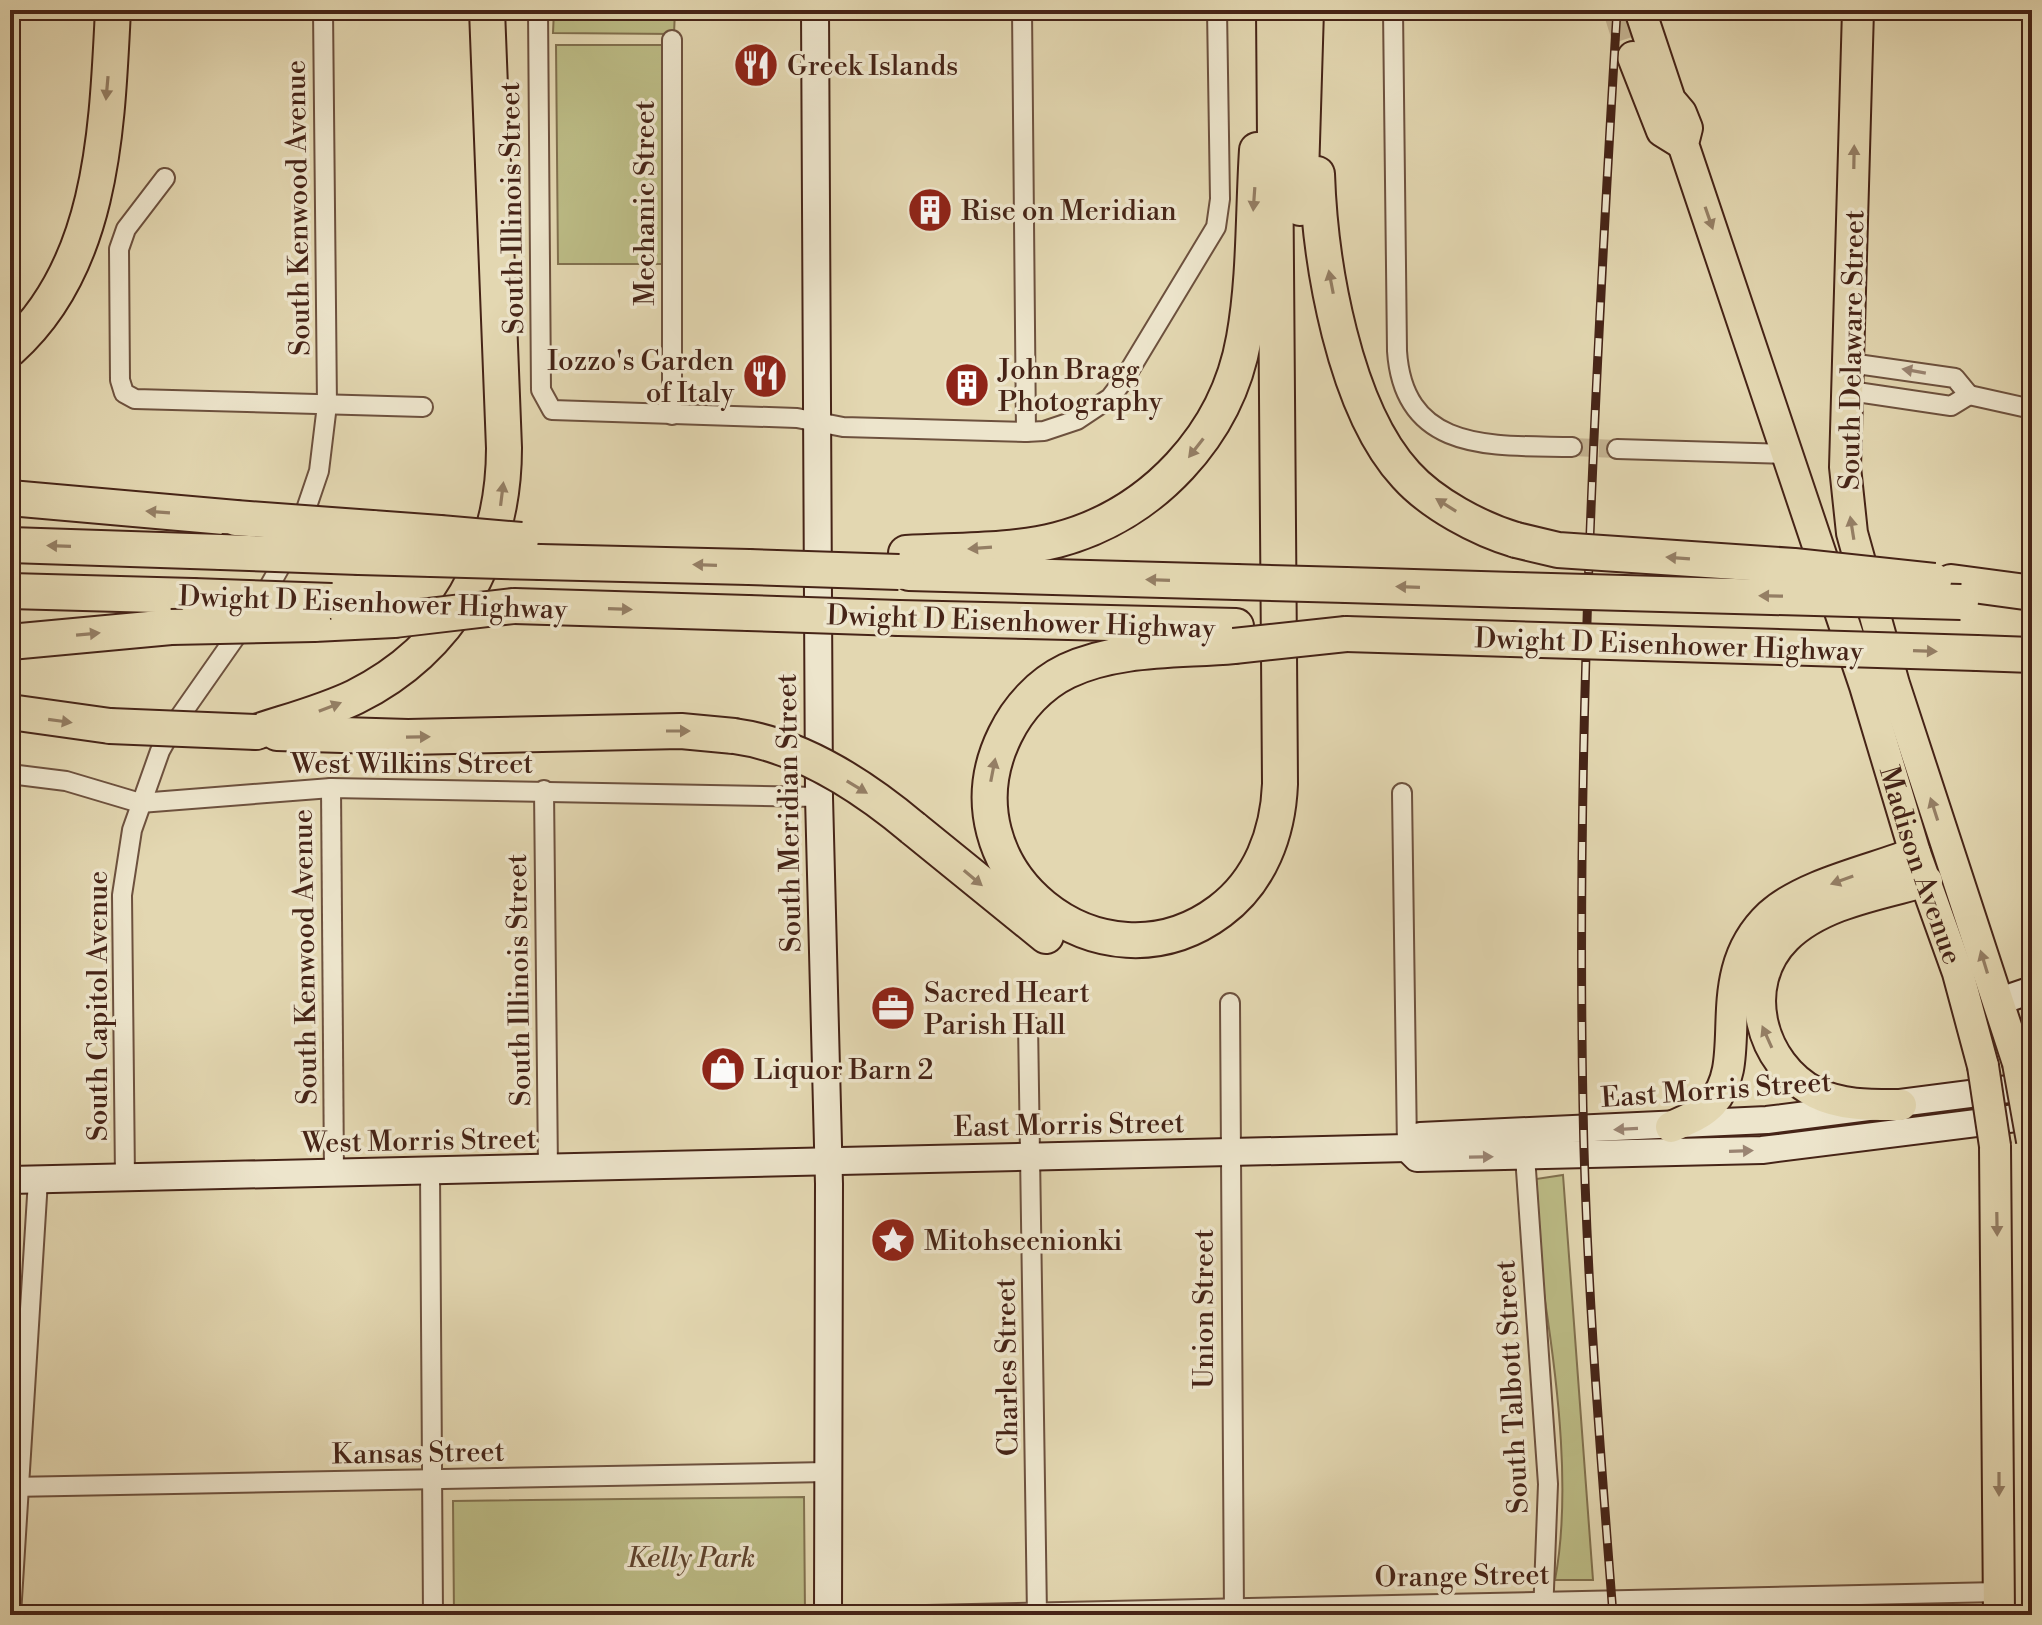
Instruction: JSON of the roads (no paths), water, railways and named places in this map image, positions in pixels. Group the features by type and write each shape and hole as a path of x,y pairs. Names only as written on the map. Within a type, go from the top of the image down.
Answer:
{"highway":[{"path":"10,349 56,291 88,219 101,160 113,10"},
{"path":"256,732 353,698 401,669 435,637 467,598 491,544 502,497 504,448 487,10"},
{"path":"902,563 1026,545 1091,529 1134,505 1173,475 1209,430 1233,381 1244,339 1267,10"},
{"path":"1235,636 1096,660 1049,682 1018,713 995,759 990,793 992,820 1009,868 1028,895 1049,913 1105,938 1148,940 1176,934 1202,923 1231,902 1258,869 1274,828 1280,784 1280,479 1274,10"},
{"path":"10,712 110,726 256,732 408,737 681,731 734,736 786,751 862,789 1043,934 1090,956 1124,962 1158,961 1183,955 1223,936 1261,901 1283,865 1297,824 1300,797 1298,254 1306,23"},
{"path":"1306,23 1324,248 1350,372 1363,406 1406,475 1479,525 1516,540 1558,550 1794,566 1956,592 2032,593"},
{"path":"10,498 236,518 366,542"},
{"name":"Dwight D Eisenhower Highway","path":"10,545 221,552 366,542 540,552 662,564 789,568 902,563 1236,582 1514,590 1956,592 2032,602"},
{"name":"Dwight D Eisenhower Highway","path":"10,591 193,596 323,612 400,612 514,606 899,618 1235,636 1346,634 2032,655"},
{"path":"10,642 323,612"}],"main road":[{"name":"South Meridian Street","path":"815,10 819,797 829,1161 828,1615"},
{"name":"Madison Avenue","path":"1640,10 1670,100 1681,113 1687,128 1683,144 1789,454 1915,853 1927,881 1983,1066 1995,1146 1999,1604"},
{"name":"Madison Avenue","path":"1659,10 1684,95 1681,113"},
{"name":"South Delaware Street","path":"1858,10 1850,377 1845,467 1852,533 1894,684"},
{"name":"Madison Avenue","path":"1633,57 1662,131 1683,144"},
{"name":"Madison Avenue","path":"1894,684 1997,1002 2025,1074 2032,1141"},
{"path":"1671,1127 1699,1115 1718,1095 1726,1073 1736,967 1757,929 1794,898 1915,853"},
{"path":"1901,1105 1836,1100 1819,1094 1797,1080 1779,1060 1766,1037 1760,1021 1760,993 1775,951 1809,920 1869,897 1927,881"},
{"path":"1997,1002 2032,990"},
{"name":"East Morris Street","path":"829,1161 1407,1148 1420,1136 1671,1127 1901,1105 2025,1074"},
{"name":"East Morris Street","path":"1407,1148 1417,1158 1762,1150 2032,1116"},
{"name":"West Morris Street","path":"10,1180 548,1170 829,1161"}],"street":[{"name":"South Kenwood Avenue","path":"323,10 327,405"},
{"name":"South Illinois Street","path":"538,10 541,390 546,404 559,412 672,415"},
{"path":"1022,10 1026,432"},
{"path":"672,415 818,420 843,427 1026,432 1044,431 1077,420 1116,391 1216,227 1220,199 1217,10"},
{"path":"1393,10 1398,358 1410,398 1435,426 1457,439 1482,445 1572,447"},
{"name":"Mechanic Street","path":"672,40 672,415"},
{"path":"165,178 126,229 119,249 120,380 124,393 135,399 423,407"},
{"path":"1850,377 1951,406 1969,395"},
{"path":"1850,377 1955,378 1969,395 2032,409"},
{"name":"South Capitol Avenue","path":"125,1178 122,895 129,842 160,751 176,722 278,575 315,488 327,405"},
{"path":"1617,449 1789,454"},
{"name":"West Wilkins Street","path":"10,774 66,781 140,803 331,788 819,797"},
{"name":"South Kenwood Avenue","path":"331,788 334,1174"},
{"name":"South Illinois Street","path":"544,790 548,1170"},
{"path":"1402,793 1407,1148"},
{"name":"Union Street","path":"1230,1003 1234,1611"},
{"name":"Charles Street","path":"1028,1023 1037,1614"},
{"name":"South Talbott Street","path":"1525,1156 1548,1484 1543,1608"},
{"path":"430,1172 433,1615"},
{"path":"11,1615 14,1487 38,1180"},
{"name":"Kansas Street","path":"14,1487 827,1472"},
{"name":"Orange Street","path":"926,1615 1999,1604"}],"tunnel":[{"path":"1618,10 1633,57"},
{"path":"1572,447 1617,449"}],"railway":[{"path":"1613,1615 1587,1234 1583,1107 1582,833 1589,558 1617,10"}],"place":[{"name":"Greek Islands","path":"756,65"},
{"name":"Rise on Meridian","path":"930,210"},
{"name":"Iozzo's Garden of Italy","path":"765,376"},
{"name":"John Bragg Photography","path":"967,385"},
{"name":"Sacred Heart Parish Hall","path":"893,1008"},
{"name":"Liquor Barn 2","path":"723,1069"},
{"name":"Mitohseenionki","path":"893,1240"}],"park label":[{"name":"Kelly Park","path":"691,1557"}]}
